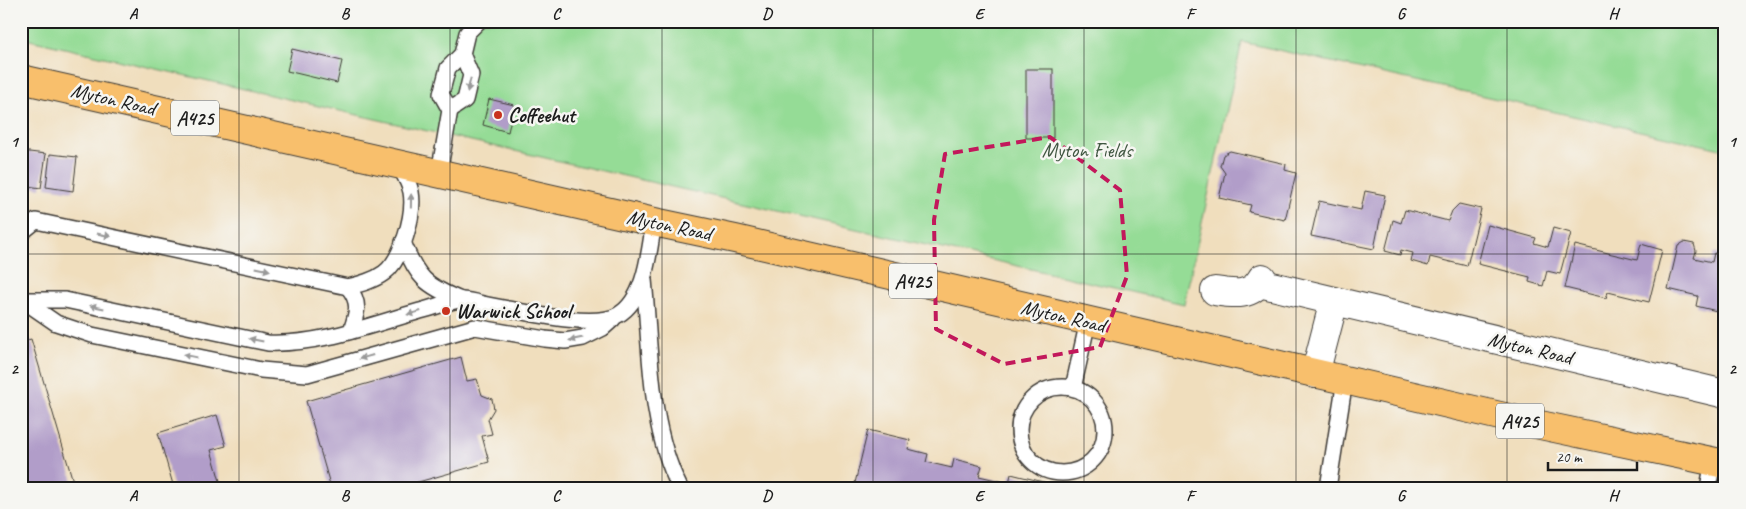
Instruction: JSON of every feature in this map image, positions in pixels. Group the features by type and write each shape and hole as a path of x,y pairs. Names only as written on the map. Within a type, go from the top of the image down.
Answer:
{"main road":[{"name":"Myton Road","path":"21,79 735,239 1526,422 1719,462"}],"street":[{"name":"Myton Road","path":"1216,291 1243,294 1261,281 1334,301 1725,394"},
{"path":"1315,374 1334,301"}],"lane":[{"path":"439,173 450,110 441,94 448,68 462,54 467,33 479,21"},
{"path":"450,110 465,100 471,75 462,54"},
{"path":"21,233 36,221 348,287 383,274 392,266 403,242 412,202 409,185 397,163"},
{"path":"654,222 644,280 650,360 658,424 667,459 680,488"},
{"path":"403,242 413,265 426,281 436,290 461,300 572,320 596,320 618,315"},
{"path":"22,300 56,323 92,335 261,370 307,374 475,327 545,339 565,341 583,338 603,328 632,302 644,280"},
{"path":"348,287 354,294 357,312 351,331"},
{"path":"22,300 65,300 268,343 286,344 308,342 461,300"},
{"path":"1073,388 1088,322"},
{"path":"1328,488 1345,380"},
{"path":"1058,387 1073,388 1085,394 1096,403 1106,428 1104,442 1094,459 1077,471 1063,474 1050,472 1036,465 1026,454 1020,441 1019,426 1023,412 1032,399 1044,391 1058,387"},
{"path":"1708,488 1719,462"}],"highlighted area":[{"path":"1050,137 1120,190 1127,276 1100,347 1004,364 936,329 934,220 945,154"}],"green space":[{"name":"Myton Fields","path":"21,21 1725,21 1725,150 1242,42 1184,304 21,38"}],"building":[{"path":"292,49 342,61 337,83 287,71"},
{"path":"1026,69 1053,69 1053,138 1026,138"},
{"name":"Coffeehut","path":"489,99 514,105 508,132 483,125"},
{"path":"21,151 46,154 41,188 21,185"},
{"path":"1230,151 1286,164 1285,170 1296,173 1285,220 1249,212 1251,205 1219,198 1225,173 1220,166 1223,155"},
{"path":"50,154 77,157 73,191 46,187"},
{"path":"1365,191 1385,195 1374,249 1311,236 1319,201 1361,210"},
{"path":"1459,204 1481,209 1467,266 1430,257 1428,266 1411,261 1413,253 1401,250 1400,255 1385,251 1393,220 1401,223 1405,210 1448,221 1452,211"},
{"path":"1488,225 1536,238 1534,243 1548,247 1553,228 1571,233 1560,274 1547,271 1543,286 1529,282 1530,277 1478,264"},
{"path":"1684,242 1694,244 1696,251 1694,258 1712,262 1714,253 1725,256 1725,313 1696,306 1698,296 1668,289 1678,246"},
{"path":"1641,244 1662,250 1649,302 1608,292 1606,298 1565,288 1575,245 1637,260"},
{"path":"31,339 75,488 21,488 21,342"},
{"path":"461,357 467,381 477,379 482,395 492,399 494,409 488,419 492,434 482,436 489,462 397,488 331,488 306,401"},
{"path":"217,415 226,446 211,450 222,488 174,488 158,433"},
{"path":"868,430 910,440 908,449 928,454 926,462 952,468 954,459 982,466 979,476 1009,483 1011,474 1068,488 864,488 864,485 855,483"}],"place":[{"name":"Coffeehut","path":"498,115"},
{"name":"Warwick School","path":"446,311"}]}
